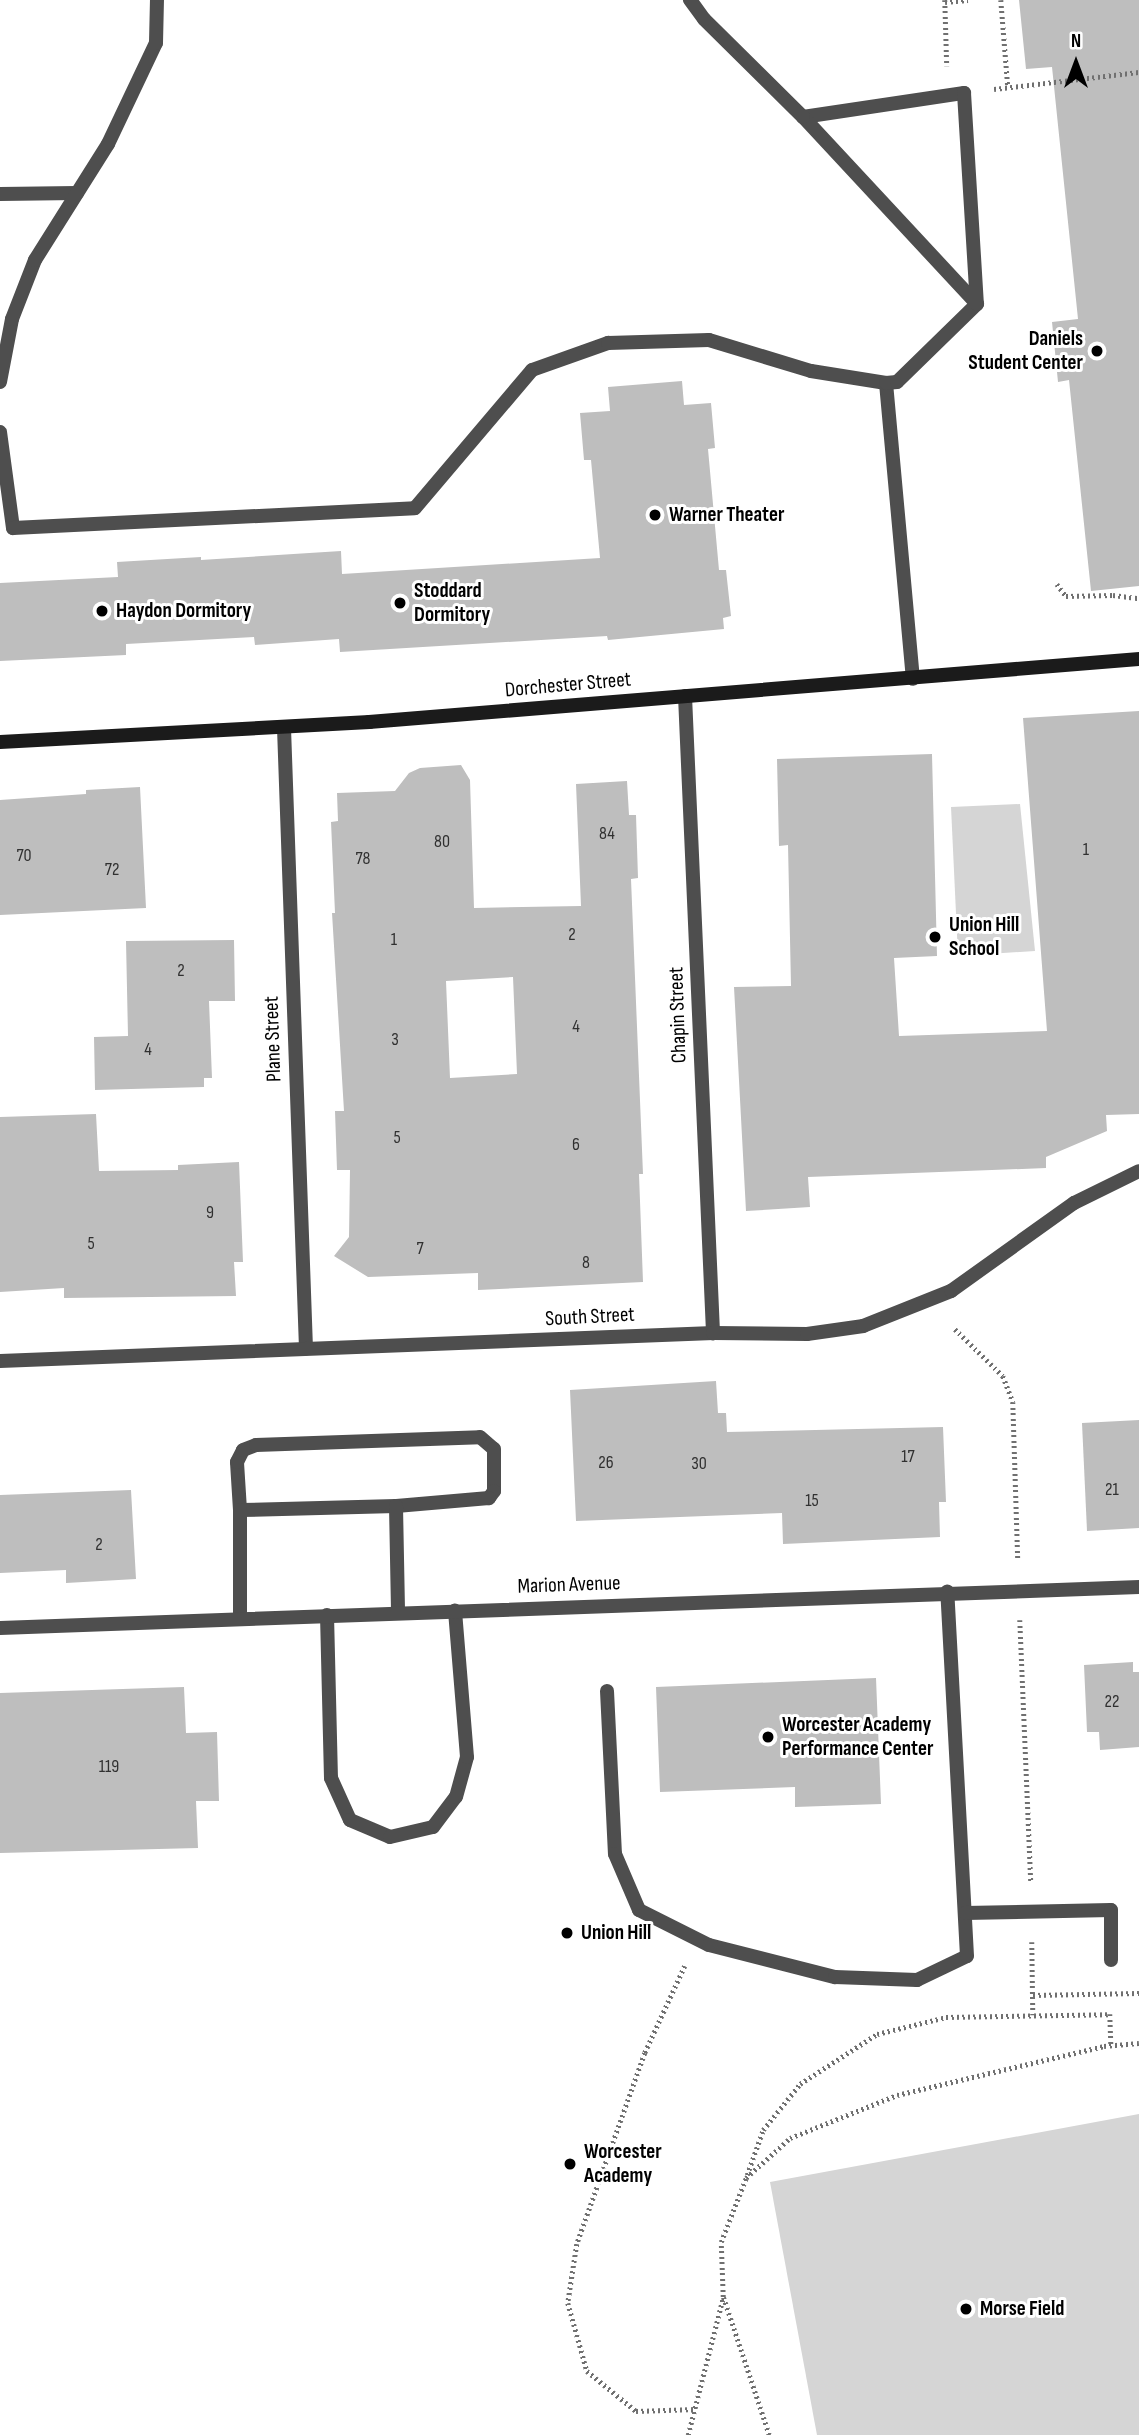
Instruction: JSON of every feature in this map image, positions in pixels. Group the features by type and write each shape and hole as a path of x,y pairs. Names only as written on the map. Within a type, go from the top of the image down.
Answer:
{"street":[{"path":"0,382 12,319 35,260 108,144 156,43 157,0"},
{"path":"690,0 704,19 803,117 977,304"},
{"path":"0,432 13,528 415,508 532,370 608,343 709,340 811,371 886,383 897,382 977,304 964,93 803,117"},
{"path":"0,194 77,193"},
{"path":"886,383 913,679"},
{"name":"Dorchester Street","path":"0,742 284,728 1139,659"},
{"name":"Chapin Street","path":"685,696 713,1333"},
{"name":"Plane Street","path":"284,728 306,1349"},
{"name":"South Street","path":"0,1361 713,1333 807,1334 863,1326 951,1291 1074,1203 1139,1171"},
{"path":"240,1510 396,1506 489,1498 494,1491 494,1449 480,1437 256,1446 243,1450 237,1462 240,1619"},
{"path":"396,1506 398,1612"},
{"name":"Marion Avenue","path":"0,1628 1139,1587"},
{"path":"607,1691 615,1854 639,1910 699,1940 835,1977 917,1980 967,1956 947,1592"},
{"path":"327,1615 331,1778 351,1820 390,1837 433,1827 456,1797 467,1757 455,1610"},
{"path":"965,1913 1111,1910 1111,1960"}],"path":[{"path":"948,95 945,1 968,0"},
{"path":"1001,0 1008,88"},
{"path":"964,93 1139,72"},
{"path":"1057,584 1066,596 1113,595 1139,598"},
{"path":"955,1329 1003,1376 1013,1402 1018,1561"},
{"path":"1020,1616 1031,1864"},
{"path":"696,2409 636,2411 587,2371 568,2303 577,2244 645,2053 699,1940"},
{"path":"1033,1956 1033,2015"},
{"path":"1033,1995 1139,1993"},
{"path":"688,2435 723,2297 721,2242 763,2130 800,2084 877,2034 946,2017 1110,2014 1111,2045"},
{"path":"746,2178 790,2138 897,2095 1111,2045 1139,2043"},
{"path":"723,2297 769,2435"}],"shaded area":[{"path":"1020,804 1035,951 958,956 951,807"},
{"name":"Morse Field","path":"1139,2114 1139,2435 817,2435 770,2182"}],"building":[{"name":"Daniels Student Center","path":"1019,0 1139,0 1139,586 1091,591 1069,380 1058,382 1052,322 1078,319 1052,67 1026,69"},
{"path":"682,381 684,405 711,403 715,448 708,449 719,570 726,570 731,616 723,618 724,629 608,640 607,636 340,652 339,639 255,645 254,637 126,644 126,655 0,661 0,583 118,577 117,562 201,557 201,560 341,551 342,574 600,558 591,460 584,460 580,413 610,411 608,387"},
{"name":"Union Hill School","path":"1139,711 1139,1114 1106,1115 1107,1131 1046,1157 1046,1168 808,1177 810,1207 746,1211 734,987 791,986 788,845 779,846 777,759 932,754 937,956 894,958 899,1036 1047,1031 1023,718"},
{"path":"461,765 470,780 474,908 581,906 576,784 627,781 629,815 636,815 638,878 631,879 643,1174 639,1174 643,1282 478,1290 478,1273 368,1277 334,1256 349,1237 350,1170 337,1170 335,1111 344,1111 332,913 335,913 331,822 338,821 337,793 395,791 409,773 420,768","holes":["513,977 517,1074 450,1078 446,981"]},
{"path":"140,787 146,908 0,915 0,800"},
{"path":"234,940 235,1001 209,1001 212,1078 204,1078 204,1087 95,1090 94,1037 128,1036 126,941"},
{"path":"96,1114 99,1171 178,1170 178,1165 239,1162 243,1262 234,1262 236,1296 64,1298 64,1288 0,1292 0,1117"},
{"path":"716,1381 718,1413 726,1413 727,1432 943,1427 946,1502 939,1502 940,1537 783,1544 782,1513 576,1521 570,1390"},
{"path":"1139,1420 1139,1528 1087,1531 1082,1423"},
{"path":"131,1490 136,1579 66,1583 66,1570 0,1573 0,1495"},
{"path":"1133,1662 1133,1672 1139,1672 1139,1747 1100,1750 1099,1732 1087,1732 1084,1665"},
{"name":"Worcester Academy Performance Center","path":"876,1678 881,1804 795,1807 795,1787 660,1792 656,1687"},
{"path":"184,1687 186,1733 217,1732 219,1801 196,1801 198,1848 0,1853 0,1693"}],"place":[{"name":"Daniels Student Center","path":"1097,351"},
{"name":"Warner Theater","path":"655,515"},
{"name":"Stoddard Dormitory","path":"400,603"},
{"name":"Haydon Dormitory","path":"102,611"},
{"name":"Union Hill School","path":"935,937"},
{"name":"Worcester Academy Performance Center","path":"768,1737"},
{"name":"Union Hill","path":"567,1933"},
{"name":"Worcester Academy","path":"570,2164"},
{"name":"Morse Field","path":"966,2309"}]}
